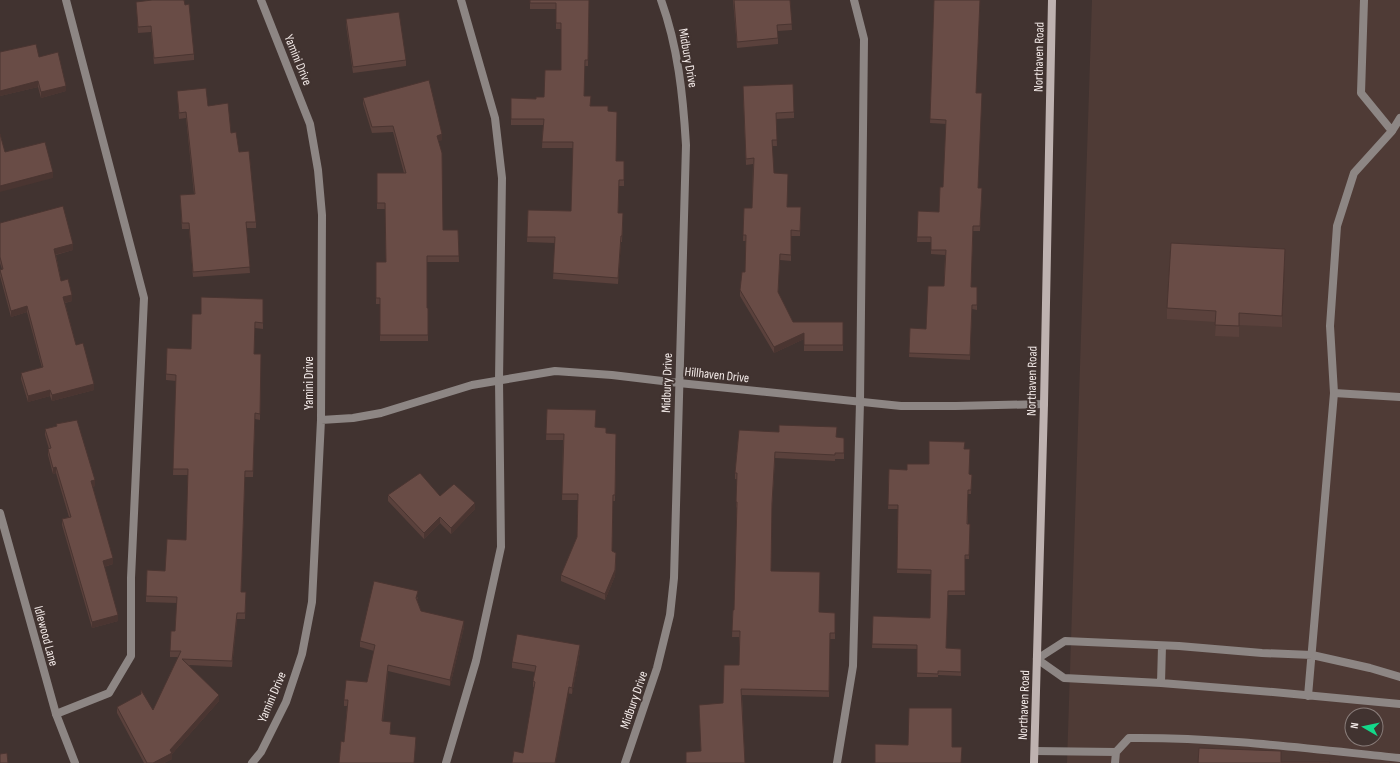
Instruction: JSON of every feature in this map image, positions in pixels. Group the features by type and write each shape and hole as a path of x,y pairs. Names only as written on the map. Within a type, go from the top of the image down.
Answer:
{"street":[{"path":"56,714 108,693 131,656 131,578 144,298 66,0"},
{"name":"Yamini Drive","path":"252,763 261,752 286,702 304,646 312,602 321,420 322,215 318,170 310,124 261,0"},
{"path":"446,763 476,661 501,547 499,380 502,178 495,118 461,0"},
{"name":"Midbury Drive","path":"625,763 657,668 670,615 674,578 686,145 684,102 678,60 670,24 661,0"},
{"path":"837,763 853,666 860,402 864,38 854,0"},
{"name":"Northaven Road","path":"1034,763 1044,404 1052,0"},
{"path":"1364,0 1360,93 1392,131"},
{"path":"1308,696 1334,393 1330,326 1337,226 1354,173 1392,131 1400,118"},
{"name":"Hillhaven Drive","path":"321,420 353,418 381,413 472,384 555,371 612,375 679,384 901,406 1044,404"},
{"path":"1334,393 1400,397"},
{"name":"Idlewood Lane","path":"0,513 56,714 75,763"},
{"path":"1400,677 1370,668 1312,655 1065,641 1037,659 1064,678 1161,683 1400,704"},
{"path":"1161,683 1162,646"},
{"path":"1115,763 1116,752 1129,738 1266,744 1400,758"},
{"path":"1035,751 1116,752"}],"shaded area":[{"path":"1092,0 1400,0 1400,763 1067,763"}],"building":[{"path":"152,0 184,0 185,5 189,4 194,54 154,58 151,26 138,27 136,2"},
{"path":"530,0 589,0 588,60 585,60 584,96 591,96 590,106 608,106 608,111 617,112 616,161 624,161 624,180 619,180 618,213 623,213 618,278 553,273 555,237 527,237 528,210 571,211 573,142 542,142 544,119 511,119 511,98 536,99 536,97 544,97 545,70 561,70 561,23 556,23 556,3 530,3"},
{"path":"734,0 790,0 792,24 777,25 778,38 737,42"},
{"path":"934,0 980,0 976,93 982,93 978,188 982,188 980,226 973,226 971,287 977,287 977,305 972,305 970,355 909,353 910,328 926,329 928,286 944,286 946,250 931,250 931,237 917,237 918,211 939,212 940,187 943,187 946,120 930,119"},
{"path":"399,12 406,60 353,67 346,19"},
{"path":"36,44 39,57 58,52 66,86 41,92 38,81 0,91 0,52"},
{"path":"429,80 442,134 437,136 442,153 443,230 458,230 459,256 427,256 428,335 380,335 380,298 376,298 376,262 386,262 385,203 377,203 377,173 406,173 393,126 372,127 363,98"},
{"path":"793,84 794,112 776,113 777,140 772,140 774,173 788,174 787,207 801,207 800,231 791,230 791,255 780,254 778,292 793,322 843,322 843,345 804,345 804,333 774,347 740,290 742,272 745,272 746,235 743,235 744,208 752,208 754,158 746,159 743,86"},
{"path":"206,88 208,106 228,103 231,133 236,132 239,152 249,151 256,222 246,222 250,267 193,272 189,223 182,223 180,195 195,194 186,112 179,113 177,91"},
{"path":"0,134 5,152 45,142 53,172 0,186"},
{"path":"63,206 73,244 54,249 61,281 68,279 72,295 63,297 76,345 83,343 94,384 52,395 50,390 28,396 21,373 43,367 27,306 11,311 0,270 3,269 0,257 0,223"},
{"path":"1171,243 1285,249 1282,316 1239,313 1239,326 1215,325 1216,311 1167,308"},
{"path":"201,297 263,299 263,323 255,322 254,354 261,354 260,414 255,413 253,471 245,471 241,592 246,592 245,613 237,613 232,661 182,659 219,695 170,750 172,753 153,763 147,763 117,707 141,694 141,690 153,710 181,651 170,651 171,631 175,631 177,597 146,596 147,570 165,571 167,539 186,540 188,469 173,469 176,375 166,374 167,348 191,349 192,314 201,314"},
{"path":"547,409 596,410 595,427 606,428 606,433 616,434 612,551 616,553 615,570 605,594 561,575 577,537 578,494 562,494 564,434 546,434"},
{"path":"77,420 95,480 91,481 113,558 103,561 118,615 92,622 62,519 71,517 56,467 53,468 48,449 51,448 45,429 57,426 56,424"},
{"path":"779,425 837,427 836,437 844,438 844,453 835,453 835,455 775,452 772,503 771,571 820,572 819,612 835,613 835,633 830,633 829,691 741,689 745,763 686,763 686,752 701,751 699,705 723,703 724,665 739,665 740,631 732,631 737,502 737,473 735,473 739,430 779,432"},
{"path":"929,441 965,442 964,449 970,449 969,474 972,475 971,490 968,490 967,524 970,524 969,555 965,555 965,591 948,591 946,648 961,649 961,672 938,671 938,674 917,673 917,645 872,644 873,616 930,618 931,570 897,569 898,505 888,505 889,469 907,470 907,464 929,464"},
{"path":"420,473 440,496 454,484 475,503 451,528 440,517 424,533 388,495"},
{"path":"374,581 418,591 416,598 421,611 464,621 450,680 388,665 382,721 391,722 390,734 416,737 414,763 339,763 341,741 344,742 348,700 344,700 346,680 367,682 375,645 360,641"},
{"path":"517,634 580,645 572,688 569,687 555,763 512,763 514,751 523,753 535,682 533,681 536,666 512,662"},
{"path":"909,708 952,708 952,747 962,747 961,763 875,763 875,744 908,745"},
{"path":"1199,748 1281,751 1281,762 1330,763 1198,763"},
{"path":"7,753 8,763 0,763 0,754"}]}
